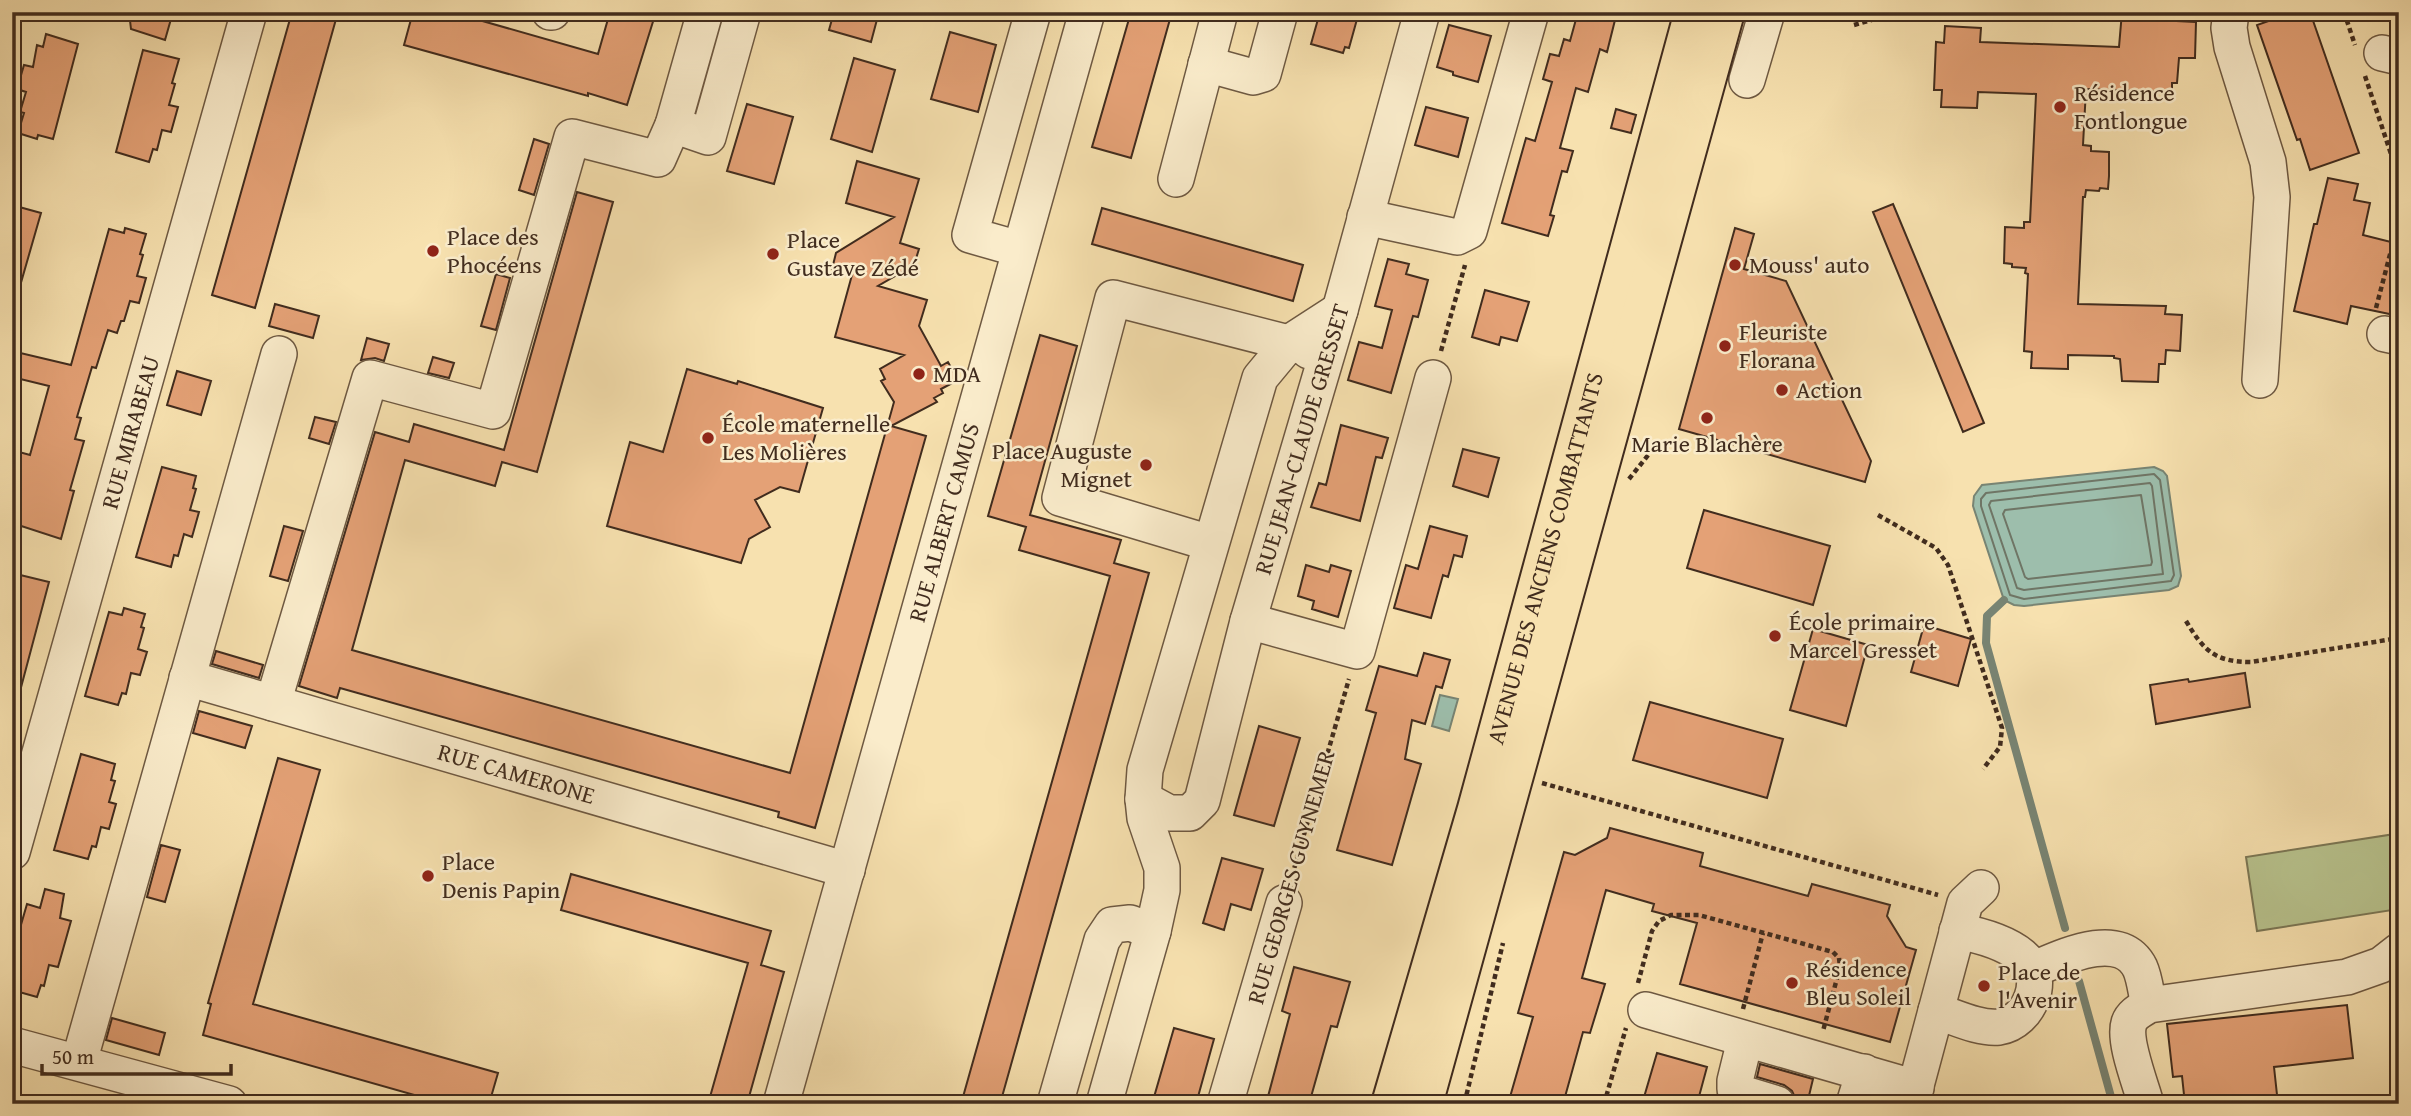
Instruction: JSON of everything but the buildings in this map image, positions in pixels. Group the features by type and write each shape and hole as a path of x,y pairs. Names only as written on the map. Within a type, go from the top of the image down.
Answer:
{"main road":[{"name":"AVENUE DES ANCIENS COMBATTANTS","path":"1391,1104 1477,809 1694,12"},
{"name":"AVENUE DES ANCIENS COMBATTANTS","path":"1423,1104 1726,12"}],"street":[{"name":"RUE MIRABEAU","path":"12,852 249,12"},
{"path":"274,703 370,378 494,411 572,137 658,159 673,125 705,12"},
{"path":"673,125 708,137 743,12"},
{"path":"1019,249 970,235 1033,12"},
{"name":"RUE ALBERT CAMUS","path":"781,1104 1087,12"},
{"path":"1176,179 1220,12"},
{"path":"1206,64 1253,77 1263,74 1280,12"},
{"name":"RUE JEAN-CLAUDE GRESSET","path":"1143,799 1169,813 1189,813 1202,801 1248,621 1340,310 1422,12"},
{"path":"1365,217 1457,237 1469,231 1531,12"},
{"path":"1747,80 1767,12"},
{"path":"2231,12 2229,28 2232,47 2269,162 2272,197 2260,380"},
{"path":"1210,544 1060,498 1113,298 1304,347 1314,356 1322,371"},
{"path":"1104,1104 1153,931 1161,890 1162,868 1145,818 1145,770 1210,544 1260,378 1289,343 1340,310"},
{"path":"79,1062 279,354"},
{"path":"1248,621 1357,651 1433,378"},
{"name":"RUE CAMERONE","path":"187,678 847,870"},
{"name":"RUE GEORGES GUYNEMER","path":"1225,1104 1284,903"},
{"path":"1936,1011 1987,1027 2000,1027 2014,1021 2026,1011 2033,998 2032,970 2025,958 2011,948 1976,935 1968,907"},
{"path":"1646,1010 1815,1059 1859,1088 1913,1096 1968,907"},
{"path":"1055,1104 1102,940 1112,926 1130,923 1153,931"},
{"path":"2032,970 2099,947 2116,949 2133,957 2141,969 2149,1005"},
{"path":"2146,1104 2128,1036 2130,1022 2137,1012 2149,1005 2347,977 2381,965 2399,951"},
{"path":"1741,1038 1735,1089 1777,1104"},
{"path":"12,1045 229,1104"}],"path":[{"path":"1854,25 1888,15 1924,12"},
{"path":"1982,12 2041,12"},
{"path":"2344,12 2375,58 2391,153 2399,163"},
{"path":"2392,335 2375,328 2373,317 2399,220"},
{"path":"1433,378 1468,255 1469,231"},
{"path":"1878,514 1936,548 1948,565 2001,728 2000,747 1983,769"},
{"path":"2186,621 2200,644 2214,655 2235,662 2251,662 2399,638"},
{"name":"RUE GEORGES GUYNEMER","path":"1284,903 1357,651"},
{"path":"1541,782 1968,907"},
{"path":"1604,1104 1627,1024 1646,1010 1636,992 1653,931 1659,921 1671,915 1699,915 1833,951 1839,958 1840,967 1815,1059"},
{"path":"1741,1038 1763,932"},
{"path":"1465,1104 1465,1101 1476,1104"}],"green space":[{"path":"2395,834 2399,858 2399,909 2257,931 2246,857"}],"water":[{"path":"2154,467 2167,476 2181,576 2178,586 2169,590 2024,606 2004,600 1973,506 1974,496 1982,485"},
{"path":"1440,695 1458,699 1449,731 1432,726"}],"waterway":[{"path":"2004,600 1987,616 1986,643 2065,928"},
{"path":"2079,981 2113,1104"}],"place":[{"name":"Résidence Fontlongue","path":"2060,107"},
{"name":"Place des Phocéens","path":"433,251"},
{"name":"Place Gustave Zédé","path":"773,254"},
{"name":"Mouss' auto","path":"1735,265"},
{"name":"Fleuriste Florana","path":"1725,346"},
{"name":"MDA","path":"919,374"},
{"name":"Action","path":"1782,390"},
{"name":"Marie Blachère","path":"1707,418"},
{"name":"École maternelle Les Molières","path":"708,438"},
{"name":"Place Auguste Mignet","path":"1146,465"},
{"name":"École primaire Marcel Gresset","path":"1775,636"},
{"name":"Place Denis Papin","path":"428,876"},
{"name":"Résidence Bleu Soleil","path":"1792,983"},
{"name":"Place de l'Avenir","path":"1984,986"}]}
